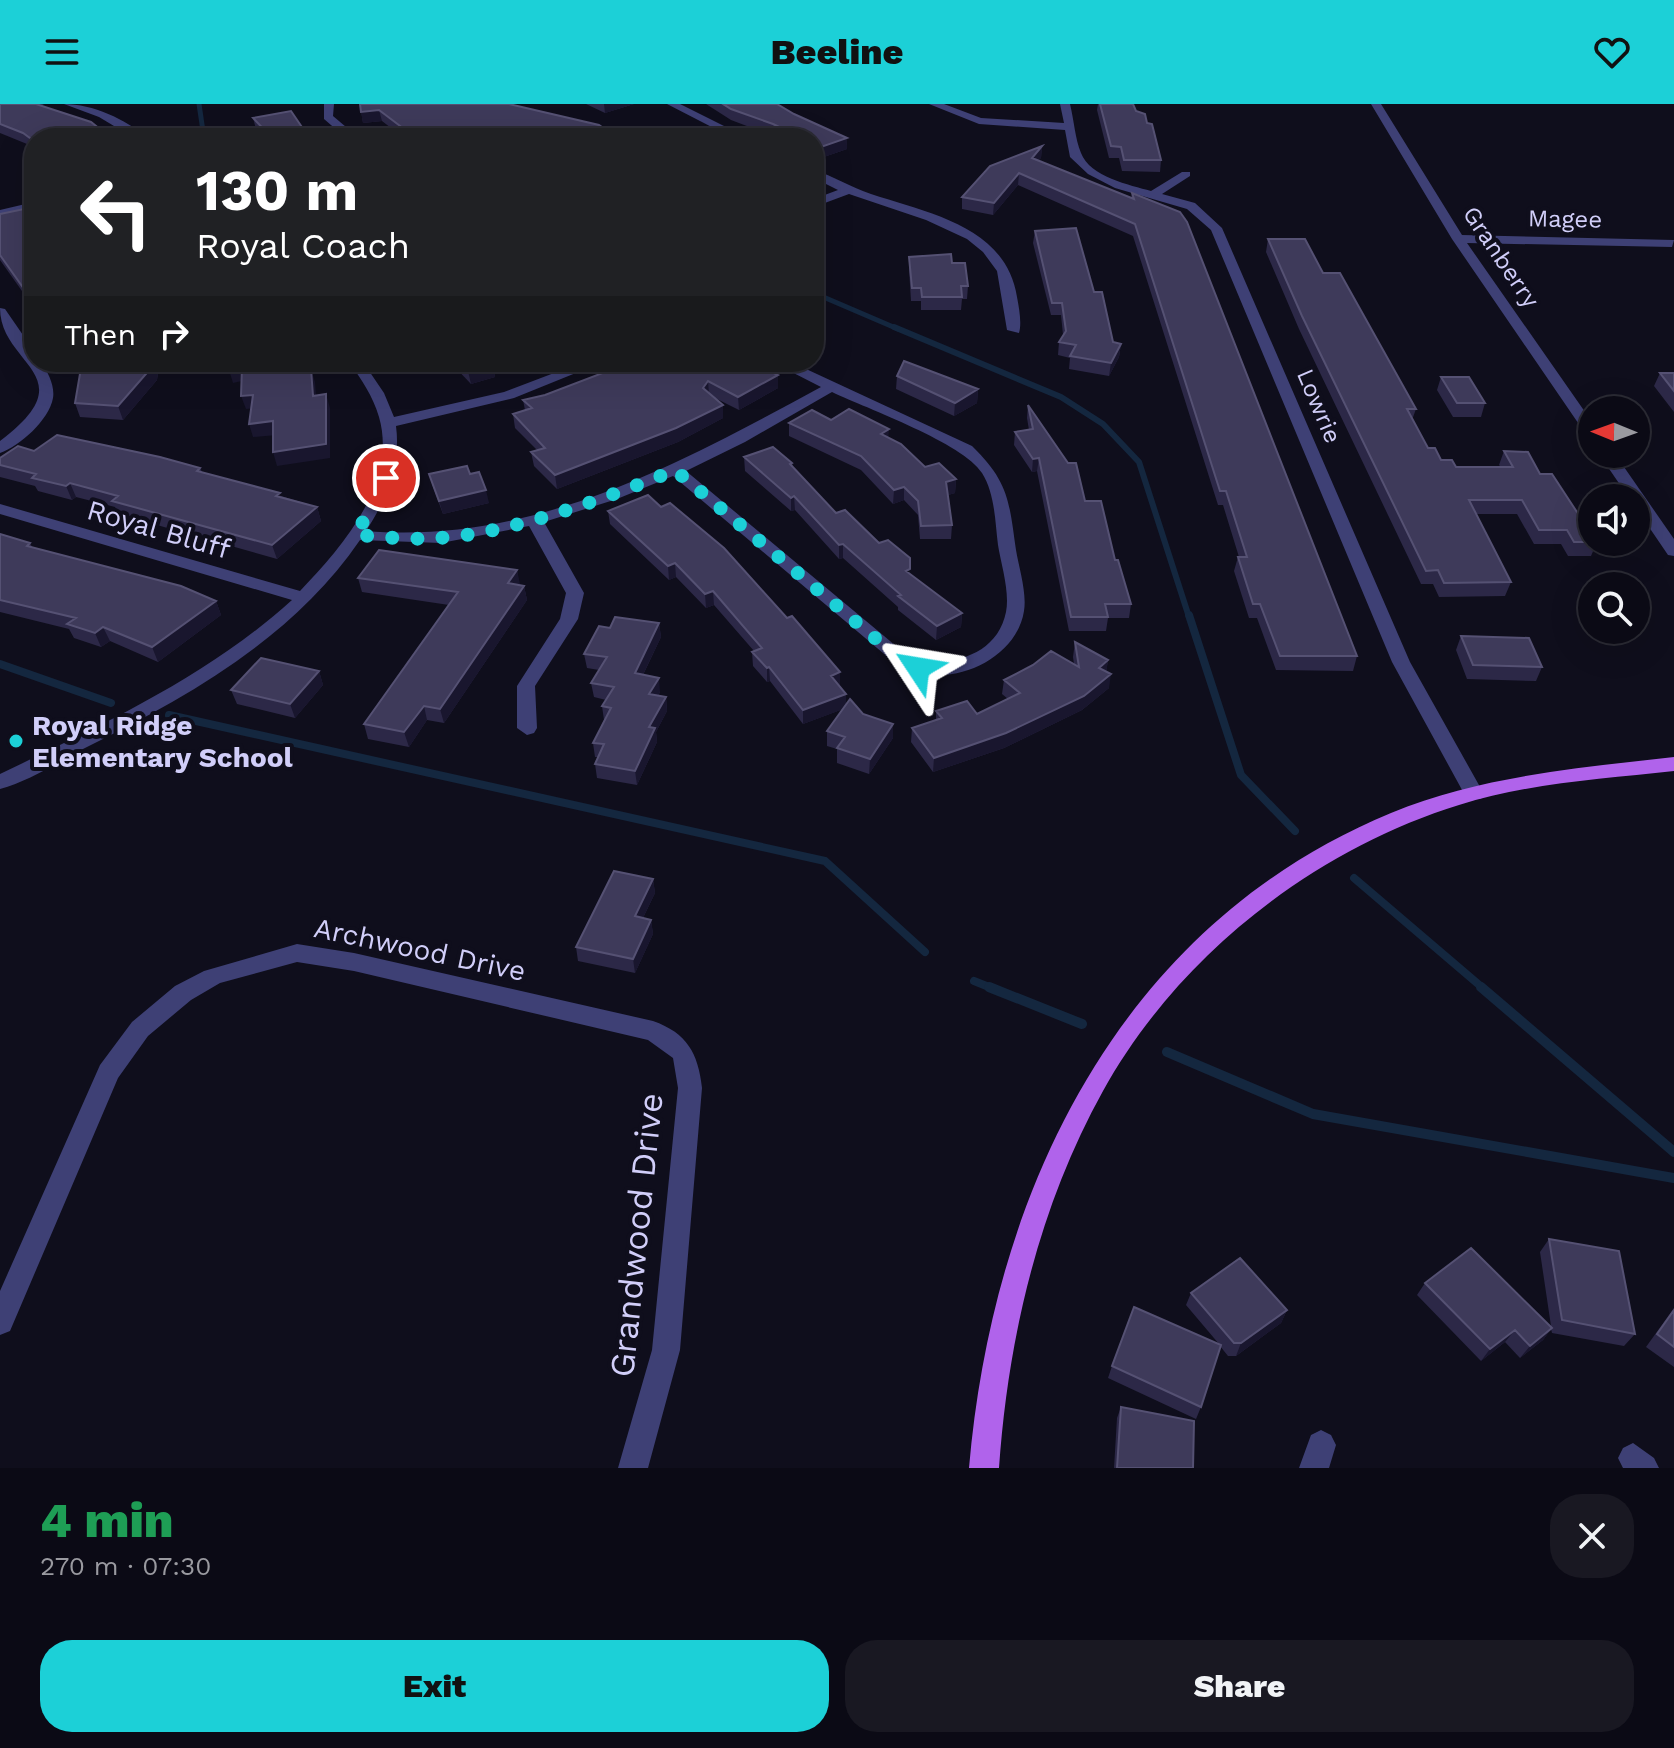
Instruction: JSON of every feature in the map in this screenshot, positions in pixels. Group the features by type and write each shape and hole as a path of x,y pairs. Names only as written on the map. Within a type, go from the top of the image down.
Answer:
{"main road":[{"path":"984,1468 987,1415 1007,1307 1048,1182 1098,1077 1175,974 1257,901 1300,869 1366,832 1474,794 1548,778 1674,764"}],"street":[{"path":"69,104 103,115 125,128"},
{"path":"329,104 328,117 341,128"},
{"path":"672,104 722,128"},
{"path":"934,104 979,121 1068,127"},
{"name":"Lowrie","path":"1065,104 1076,157 1092,172 1119,186 1191,206 1216,228 1401,662 1474,794"},
{"name":"Granberry","path":"1376,104 1458,239 1578,413"},
{"path":"1155,194 1186,174"},
{"path":"824,178 848,190 944,223 987,248 1004,272 1014,330"},
{"path":"824,199 848,190"},
{"path":"0,214 24,208"},
{"name":"Magee","path":"1458,239 1672,243"},
{"path":"0,312 24,350"},
{"path":"0,448 29,429 46,405 48,389 37,372"},
{"path":"0,782 202,675 304,598 356,535 386,478 391,453 389,423 364,372"},
{"path":"389,423 509,395 570,372"},
{"path":"675,470 902,660 918,668 942,670 962,666 989,653 1012,628 1016,609 996,483 981,460 967,449 800,372"},
{"path":"356,535 439,538 476,533 576,507 710,454 831,387"},
{"path":"1617,468 1674,551"},
{"name":"Royal Bluff","path":"0,509 304,598"},
{"path":"527,728 526,686 569,619 575,593 533,518"},
{"name":"Archwood Drive","path":"0,1322 108,1072 140,1029 183,993 212,977 297,953 354,962 653,1031 672,1040 687,1056"},
{"name":"Grandwood Drive","path":"633,1468 666,1350 690,1088 687,1056"}],"building":[{"path":"0,104 36,104 91,122 98,128 24,128 24,134 0,124"},
{"path":"360,104 509,104 603,128 403,128 379,110 361,112"},
{"path":"723,104 777,104 847,138 824,146 824,128 781,128"},
{"path":"1100,104 1133,104 1136,111 1145,114 1147,123 1152,124 1161,160 1124,160 1121,147 1111,146"},
{"path":"291,111 303,128 262,128 253,118"},
{"path":"1042,146 1032,158 1134,199 1132,193 1180,212 1187,222 1357,656 1280,656 1260,604 1253,604 1238,557 1247,557 1226,491 1220,491 1135,224 1019,173 994,203 962,197 990,166"},
{"path":"24,209 24,289 0,255 0,214"},
{"path":"1076,228 1094,292 1102,292 1113,342 1121,344 1111,363 1070,356 1076,345 1059,342 1066,331 1062,303 1052,303 1035,231"},
{"path":"1268,239 1305,239 1323,273 1340,273 1416,409 1407,409 1428,448 1435,448 1441,460 1452,460 1456,467 1513,467 1504,451 1528,452 1540,474 1552,474 1578,514 1578,542 1574,542 1567,530 1539,530 1522,500 1469,500 1511,582 1444,583 1438,570 1426,571"},
{"path":"951,254 952,263 965,263 968,286 961,286 962,297 922,297 921,288 912,288 909,257"},
{"path":"904,361 978,389 955,403 897,376"},
{"path":"80,372 148,372 118,406 75,403"},
{"path":"242,372 311,372 313,396 326,394 326,444 273,452 273,421 249,424 253,395 241,396"},
{"path":"605,372 771,372 778,375 738,397 708,381 703,388 723,405 676,428 555,475 531,452 545,448 513,414 532,408 523,400"},
{"path":"1660,373 1674,373 1674,391"},
{"path":"1441,377 1469,377 1485,403 1457,403"},
{"path":"1028,405 1068,463 1076,463 1085,501 1101,501 1115,560 1118,560 1131,604 1105,604 1108,617 1071,617 1039,458 1033,459 1015,432 1033,429"},
{"path":"849,409 889,429 881,434 901,444 925,467 939,463 956,479 946,482 952,525 921,526 918,501 904,487 894,490 861,456 789,423 812,410 831,420"},
{"path":"57,435 200,468 197,471 280,493 276,496 317,507 272,545 112,501 118,496 70,483 66,486 32,478 36,474 0,465 0,458 18,446 34,451"},
{"path":"773,447 792,463 836,513 845,510 879,543 888,540 910,558 910,569 906,571 962,613 937,626 898,596 901,595 843,544 839,545 794,496 791,498 744,457"},
{"path":"467,466 470,474 479,472 486,490 439,501 429,474"},
{"path":"648,495 661,507 670,503 724,548 787,618 792,616 840,672 831,676 846,694 803,710 769,667 752,652 762,648 713,591 705,594 675,563 668,566 608,511"},
{"path":"0,534 30,543 27,546 181,586 216,601 152,647 103,627 95,633 67,624 76,618 0,600"},
{"path":"379,550 517,570 508,583 524,586 440,709 424,706 404,732 364,724 458,592 358,578"},
{"path":"615,617 659,623 635,673 659,678 649,694 666,697 649,727 655,728 635,771 595,764 604,744 593,743 611,708 602,706 614,687 591,683 607,657 584,654 599,626 610,628"},
{"path":"1461,636 1529,638 1542,667 1473,665"},
{"path":"1075,642 1108,660 1099,668 1111,674 1084,696 1006,733 934,758 912,728 942,718 936,711 967,701 977,714 1020,693 1004,680 1033,665 1051,651 1079,667"},
{"path":"261,658 319,671 290,704 231,690"},
{"path":"850,699 863,714 893,724 870,759 837,748 845,737 827,731"},
{"path":"614,871 653,879 635,916 651,920 633,959 576,947"},
{"path":"1549,1239 1619,1251 1635,1334 1562,1320"},
{"path":"1471,1248 1552,1328 1530,1346 1515,1330 1490,1349 1425,1283"},
{"path":"1240,1258 1287,1310 1241,1343 1234,1343 1191,1293"},
{"path":"1134,1307 1221,1345 1201,1407 1112,1366"},
{"path":"1674,1310 1674,1347 1657,1334"},
{"path":"1121,1407 1194,1421 1193,1468 1117,1468"}],"waterway":[{"path":"199,104 203,128"},
{"path":"824,297 898,329"},
{"path":"894,327 1061,397 1103,424 1139,462 1189,617"},
{"path":"1189,615 1241,775 1295,831"},
{"path":"0,664 111,703"},
{"path":"169,715 825,861 925,952"},
{"path":"1354,878 1484,989"},
{"path":"974,981 989,987"},
{"path":"989,987 1082,1024"},
{"path":"989,987 994,989"},
{"path":"1481,987 1674,1152"},
{"path":"1167,1052 1313,1114 1674,1178"}],"place":[{"name":"Royal Ridge Elementary School","path":"16,741"}],"route":[{"path":"386,478 356,535 406,539 476,533 576,507 675,470 881,643 918,668"}]}
